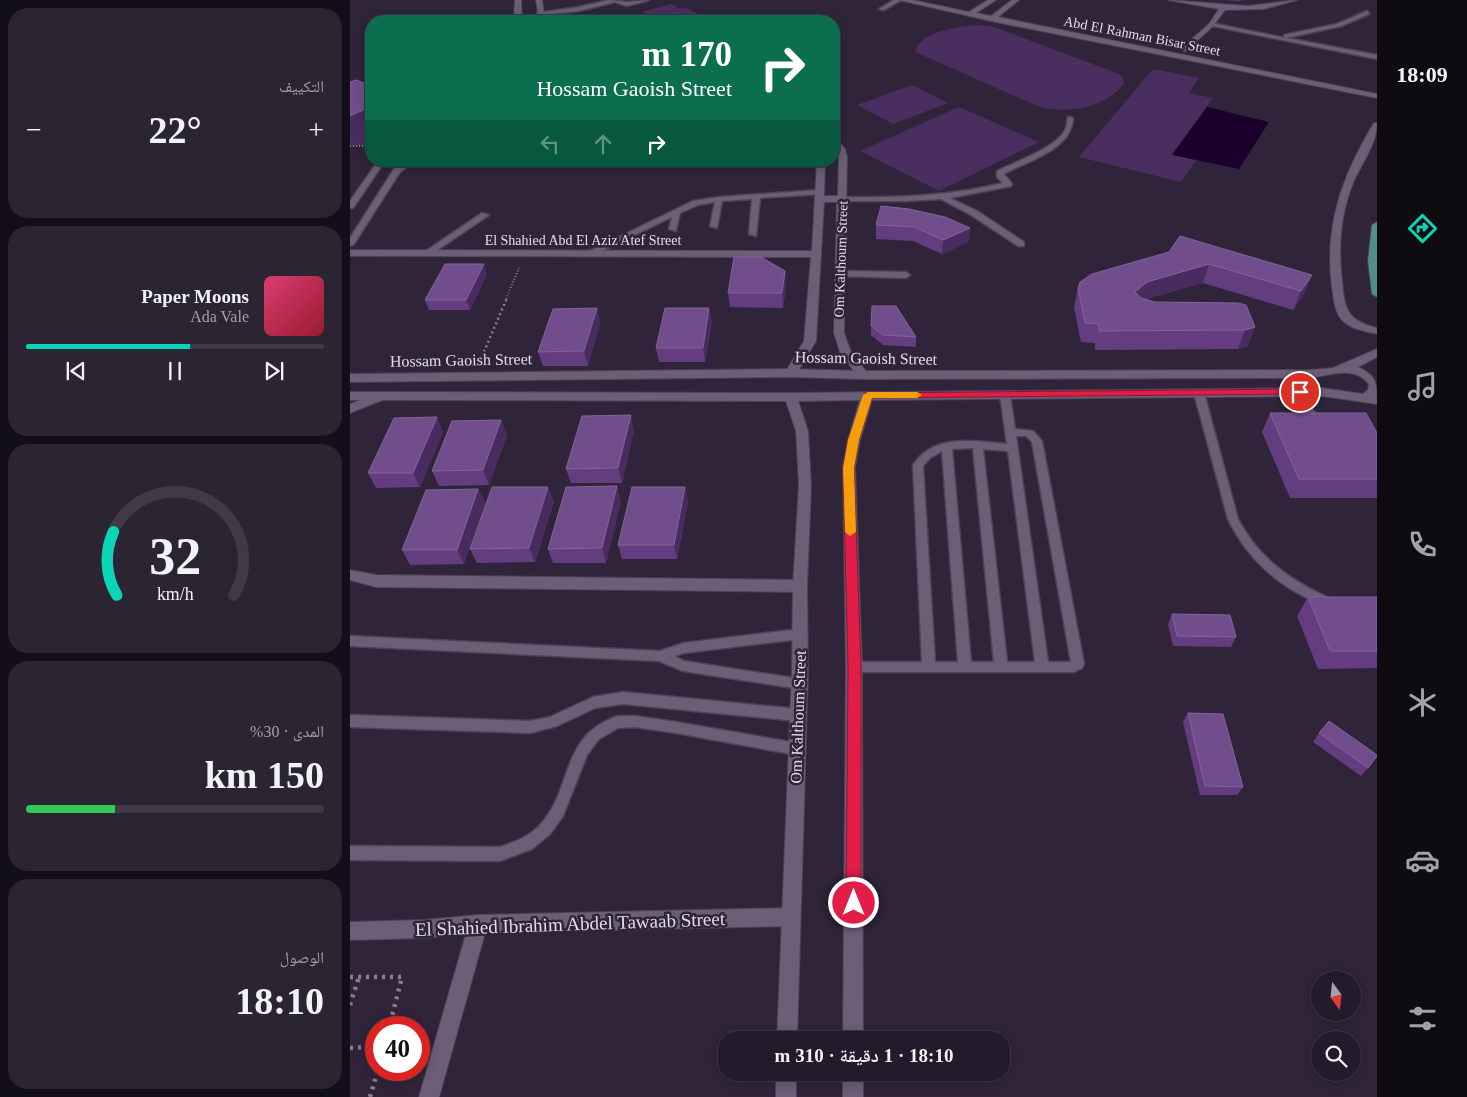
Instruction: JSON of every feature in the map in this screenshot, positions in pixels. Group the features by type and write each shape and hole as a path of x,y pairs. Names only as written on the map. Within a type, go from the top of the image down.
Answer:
{"main road":[{"path":"1377,225 1373,261 1377,294"}],"street":[{"path":"517,15 518,0"},
{"path":"539,0 540,13"},
{"name":"Abd El Rahman Bisar Street","path":"900,0 1377,96"},
{"name":"Abd El Rahman Bisar Street","path":"945,0 1354,82"},
{"path":"970,14 992,0"},
{"path":"991,19 1016,0"},
{"path":"1171,0 1224,8 1264,7 1294,0"},
{"path":"1204,0 1238,3 1264,0"},
{"path":"1186,49 1211,25 1224,8"},
{"path":"1377,125 1337,213 1333,255 1341,312 1350,321 1377,331"},
{"name":"Om Kalthoum Street","path":"840,148 844,157 839,332 846,352 863,375"},
{"name":"Om Kalthoum Street","path":"791,373 810,340 817,254 820,167"},
{"path":"818,195 843,198"},
{"name":"El Shahied Abd El Aziz Atef Street","path":"350,253 817,254"},
{"name":"Hossam Gaoish Street","path":"350,378 791,373 863,375 1310,374 1347,367 1377,352"},
{"path":"350,396 791,397 1322,392 1373,401 1376,384 1368,375 1347,367"},
{"path":"1114,374 1121,394"},
{"path":"519,396 526,376"},
{"path":"853,1031 854,667 849,468 854,440 868,395"},
{"path":"350,409 381,396"},
{"name":"Om Kalthoum Street","path":"787,1031 800,684 800,586 805,455 798,415 791,397"},
{"path":"350,575 376,581 800,586"},
{"name":"El Shahied Ibrahim Abdel Tawaab Street","path":"350,931 424,929 478,924 790,917"},
{"path":"429,1097 478,924"},
{"path":"786,1081 786,1097"},
{"path":"853,1081 853,1097"}],"lane":[{"path":"540,13 579,9 613,1 632,4 646,0"},
{"path":"882,9 900,0"},
{"path":"1276,37 1320,30 1367,13"},
{"path":"1211,25 1377,56"},
{"path":"843,198 896,200 943,197 1008,184 1001,177 1000,173 1065,136 1072,124 1070,118"},
{"path":"350,206 378,167"},
{"path":"350,244 397,171 403,167"},
{"path":"590,253 696,203 756,196 818,195"},
{"path":"753,234 756,196"},
{"path":"943,197 990,223 1021,244"},
{"path":"714,226 719,199"},
{"path":"673,229 677,211"},
{"path":"426,253 485,215"},
{"path":"841,274 906,275"},
{"path":"1300,392 1314,418 1324,424 1332,424"},
{"path":"1199,393 1233,519 1241,538 1256,557 1275,575 1300,590 1327,602"},
{"path":"1005,395 1042,667"},
{"path":"854,667 1074,667 1078,663 1037,441 1029,433 1010,432"},
{"path":"929,667 918,465 923,456 934,448 947,445 1012,448"},
{"path":"947,445 965,667"},
{"path":"978,446 1001,667"},
{"path":"660,656 684,648 800,634"},
{"path":"350,641 660,656 683,666 800,684"},
{"path":"350,721 530,727 552,722 593,703 623,698 798,715"},
{"path":"350,853 500,854 514,851 532,842 546,830 560,810 585,745 595,733 614,723 634,721 688,728 797,749"}],"path":[{"path":"350,146 365,146"},
{"path":"473,376 525,253"},
{"path":"350,977 402,977 392,1016"},
{"path":"350,1005 359,977"},
{"path":"350,1048 365,1047"},
{"path":"370,1097 375,1081"}],"shaded area":[{"path":"671,4 680,9 685,7 701,15 647,15 642,12"},
{"path":"977,25 994,27 1119,74 1123,77 1124,83 1117,92 1096,104 1072,109 1048,109 1037,106 915,52 918,45 931,35 941,31"},
{"path":"1153,69 1199,78 1189,93 1213,98 1172,154 1196,160 1181,182 1079,157"},
{"path":"912,85 948,103 893,124 857,105"},
{"path":"365,90 365,146 350,146 350,93"},
{"path":"959,107 1039,142 939,191 860,151"},
{"path":"1207,107 1269,122 1239,169 1172,155"}],"building":[{"path":"356,80 365,83 365,109 350,116 350,82"},
{"path":"881,206 909,209 945,217 970,228 943,240 914,227 876,225"},
{"path":"1180,236 1312,275 1301,291 1209,264 1147,282 1135,292 1141,298 1155,302 1238,303 1246,305 1255,327 1245,330 1099,331 1099,324 1085,323 1078,288 1080,282 1092,274 1169,252"},
{"path":"734,257 761,257 785,271 782,293 728,293"},
{"path":"445,264 484,264 466,300 425,300"},
{"path":"872,306 896,306 916,337 883,335 871,326"},
{"path":"597,308 584,351 538,352 553,309"},
{"path":"665,308 709,308 703,348 656,348"},
{"path":"1270,413 1366,413 1377,433 1377,479 1299,479"},
{"path":"631,415 618,468 566,469 582,416"},
{"path":"437,417 413,473 368,473 394,418"},
{"path":"501,420 483,470 432,471 452,421"},
{"path":"617,486 602,548 548,549 566,487"},
{"path":"492,487 548,487 529,548 470,549"},
{"path":"632,487 685,487 674,545 618,545"},
{"path":"478,489 457,550 402,550 426,490"},
{"path":"1308,597 1377,597 1377,651 1330,651"},
{"path":"1172,614 1230,615 1236,637 1177,636"},
{"path":"1188,713 1223,714 1243,787 1205,786"},
{"path":"1329,721 1377,755 1368,768 1319,733"}],"slow traffic":[{"path":"850,532 849,468 854,440 868,395 917,395"}],"route":[{"path":"854,903 854,667 849,468 854,440 868,395 1300,392"}]}
